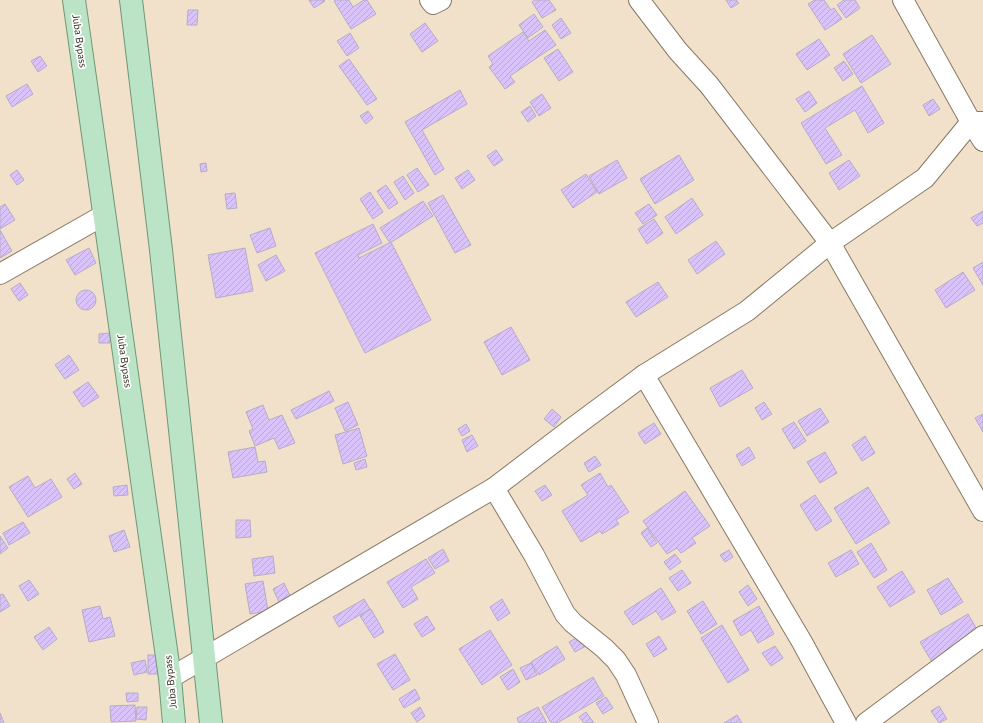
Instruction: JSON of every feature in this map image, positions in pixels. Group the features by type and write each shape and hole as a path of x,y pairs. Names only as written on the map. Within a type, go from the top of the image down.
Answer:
{"main road":[{"name":"Juba Bypass","path":"74,0 170,678 174,723"},
{"path":"131,0 162,258 211,723"}],"street":[{"path":"430,0 433,4 441,0"},
{"path":"639,0 678,51 709,85 830,243 983,511"},
{"path":"903,0 977,122 983,141"},
{"path":"170,678 494,488 574,426 644,375 747,311 830,243 925,178 977,122"},
{"path":"0,274 104,215"},
{"path":"644,375 802,642 846,723"},
{"path":"494,488 534,555 565,614 573,623 604,648 616,660 626,675 648,723"},
{"path":"866,723 983,636"}],"building":[{"path":"309,0 324,0 325,1 314,8"},
{"path":"349,0 353,7 364,0 367,0 376,14 351,29 334,1"},
{"path":"535,0 549,0 556,10 542,18 532,2"},
{"path":"726,0 736,0 739,3 731,8"},
{"path":"815,0 824,0 831,10 834,8 842,19 825,30 808,4"},
{"path":"844,0 855,0 860,8 846,18 837,5"},
{"path":"188,10 198,10 197,25 187,25"},
{"path":"534,14 543,27 528,38 519,25"},
{"path":"561,18 571,33 561,39 552,25"},
{"path":"425,23 438,41 422,52 410,34"},
{"path":"545,30 556,45 510,76 515,82 505,89 489,67 493,64 488,56 523,32 529,41"},
{"path":"350,33 359,48 347,56 337,41"},
{"path":"872,35 891,64 861,83 843,54"},
{"path":"819,39 830,55 807,70 796,54"},
{"path":"558,49 573,72 559,81 544,58"},
{"path":"40,56 47,66 38,72 31,61"},
{"path":"349,59 377,99 367,105 339,66"},
{"path":"844,61 853,74 843,81 834,68"},
{"path":"27,84 33,94 12,107 6,96"},
{"path":"862,86 884,123 868,133 855,110 825,128 842,155 826,164 801,123"},
{"path":"460,90 467,104 422,130 444,169 435,175 405,122"},
{"path":"809,91 817,103 805,112 796,99"},
{"path":"542,94 551,108 539,116 530,102"},
{"path":"933,99 940,109 929,116 923,105"},
{"path":"530,106 536,116 528,122 521,112"},
{"path":"368,111 373,118 366,124 360,116"},
{"path":"496,150 503,160 494,166 487,156"},
{"path":"679,155 694,180 655,204 640,179"},
{"path":"617,160 627,178 599,194 589,176"},
{"path":"849,160 860,176 839,190 829,173"},
{"path":"206,163 207,171 201,172 200,164"},
{"path":"417,168 429,185 418,192 407,175"},
{"path":"17,170 24,180 17,185 10,175"},
{"path":"468,170 475,180 462,189 455,178"},
{"path":"586,174 597,192 573,208 561,190"},
{"path":"403,176 414,193 405,200 394,182"},
{"path":"386,185 398,203 389,209 377,191"},
{"path":"370,192 383,212 373,219 360,199"},
{"path":"235,193 237,208 227,209 225,194"},
{"path":"443,195 471,245 455,253 428,203"},
{"path":"692,198 703,215 676,234 665,217"},
{"path":"423,201 433,216 390,243 380,228"},
{"path":"5,204 15,220 0,229 0,207"},
{"path":"649,204 657,215 643,224 635,213"},
{"path":"983,211 983,223 977,226 971,218"},
{"path":"654,219 663,233 647,244 638,229"},
{"path":"373,224 382,243 358,255 359,258 391,242 431,320 365,353 315,253"},
{"path":"270,228 276,246 257,253 250,235"},
{"path":"0,230 12,251 0,258"},
{"path":"716,241 725,254 697,274 688,260"},
{"path":"89,248 96,263 75,275 66,260"},
{"path":"245,248 253,291 216,298 208,255"},
{"path":"276,255 285,271 266,281 258,265"},
{"path":"983,262 983,285 973,268"},
{"path":"963,272 975,290 946,308 935,290"},
{"path":"658,282 668,297 636,317 626,302"},
{"path":"20,283 28,295 19,301 11,289"},
{"path":"86,290 93,293 96,300 93,307 86,310 79,307 76,300 79,293"},
{"path":"511,327 530,360 502,375 484,342"},
{"path":"110,333 110,343 99,343 99,334"},
{"path":"69,355 79,370 65,379 55,365"},
{"path":"742,370 753,388 720,407 710,388"},
{"path":"88,382 99,397 83,407 73,392"},
{"path":"329,391 334,401 296,419 291,410"},
{"path":"348,402 358,425 345,431 335,408"},
{"path":"764,402 772,414 762,420 755,408"},
{"path":"263,405 269,420 282,415 295,443 279,449 274,438 255,446 249,431 253,429 246,412"},
{"path":"820,408 829,422 807,436 798,421"},
{"path":"552,409 561,417 554,427 544,419"},
{"path":"983,414 983,432 975,418"},
{"path":"794,422 806,441 794,449 782,429"},
{"path":"654,423 661,434 645,444 638,433"},
{"path":"466,424 470,431 462,436 458,429"},
{"path":"359,428 367,456 343,464 335,435"},
{"path":"472,435 478,446 467,452 462,440"},
{"path":"865,436 875,453 862,461 852,445"},
{"path":"255,447 258,462 265,461 267,472 233,478 228,452"},
{"path":"749,447 755,458 742,466 736,455"},
{"path":"825,452 837,473 820,483 807,462"},
{"path":"595,456 601,465 589,472 584,463"},
{"path":"365,459 367,467 356,470 354,463"},
{"path":"75,473 82,484 74,489 67,479"},
{"path":"600,473 608,487 611,485 629,512 616,520 619,524 602,534 600,531 581,542 562,511 588,495 581,485"},
{"path":"28,476 35,488 51,479 62,497 28,517 9,487"},
{"path":"127,485 128,495 114,496 113,487"},
{"path":"545,485 552,495 542,501 535,491"},
{"path":"868,487 890,523 856,544 834,508"},
{"path":"685,491 710,526 692,538 696,543 681,553 677,548 667,554 643,521"},
{"path":"815,495 832,521 816,531 800,505"},
{"path":"236,520 250,520 251,537 236,538"},
{"path":"23,522 30,533 9,545 3,533"},
{"path":"647,528 657,543 651,547 641,533"},
{"path":"124,530 130,547 114,552 109,536"},
{"path":"0,536 8,548 0,554"},
{"path":"871,543 887,570 874,578 857,552"},
{"path":"443,549 449,561 435,569 428,558"},
{"path":"729,550 733,557 725,562 720,555"},
{"path":"851,550 859,564 836,577 828,563"},
{"path":"675,554 681,562 670,570 664,562"},
{"path":"273,556 275,573 254,576 252,559"},
{"path":"426,559 435,573 411,587 418,599 403,608 387,582"},
{"path":"682,570 691,583 678,591 669,578"},
{"path":"902,571 915,592 890,607 877,587"},
{"path":"948,578 963,602 941,615 927,590"},
{"path":"29,580 39,594 28,601 19,586"},
{"path":"263,581 268,611 250,614 245,584"},
{"path":"284,583 291,598 280,604 273,589"},
{"path":"748,585 757,599 748,606 739,592"},
{"path":"661,588 676,612 662,620 656,611 633,625 624,612"},
{"path":"3,594 10,606 0,612 0,595"},
{"path":"364,599 370,609 339,627 333,617"},
{"path":"502,599 510,613 498,621 490,607"},
{"path":"703,601 717,624 701,634 687,611"},
{"path":"100,606 103,619 110,617 115,636 89,642 82,610"},
{"path":"759,606 774,634 758,643 751,630 741,636 733,621"},
{"path":"371,609 384,632 374,638 360,616"},
{"path":"968,614 979,633 932,662 920,642"},
{"path":"427,616 435,629 422,637 414,624"},
{"path":"722,625 749,670 728,683 701,638"},
{"path":"49,627 57,639 43,650 34,637"},
{"path":"490,630 512,665 482,685 459,649"},
{"path":"580,636 586,646 575,652 569,642"},
{"path":"659,636 667,649 654,657 646,644"},
{"path":"557,646 565,659 539,675 531,662"},
{"path":"775,646 783,658 771,666 762,653"},
{"path":"395,654 410,680 393,690 377,664"},
{"path":"148,655 159,655 159,674 148,674"},
{"path":"145,660 147,672 134,675 131,663"},
{"path":"531,663 537,675 526,680 520,668"},
{"path":"513,669 520,682 508,690 500,677"},
{"path":"593,677 604,696 557,723 551,723 542,707"},
{"path":"415,689 420,699 404,708 399,699"},
{"path":"126,693 138,693 138,701 127,702"},
{"path":"606,697 613,708 603,714 596,703"},
{"path":"135,705 136,721 111,722 110,706"},
{"path":"939,706 947,719 939,723 931,711"},
{"path":"137,707 147,707 146,720 136,719"},
{"path":"420,707 425,716 417,722 411,713"},
{"path":"538,707 547,723 519,723 517,718"},
{"path":"586,712 594,723 584,723 579,717"},
{"path":"0,713 4,723 0,723"},
{"path":"737,715 742,723 724,723"}]}
